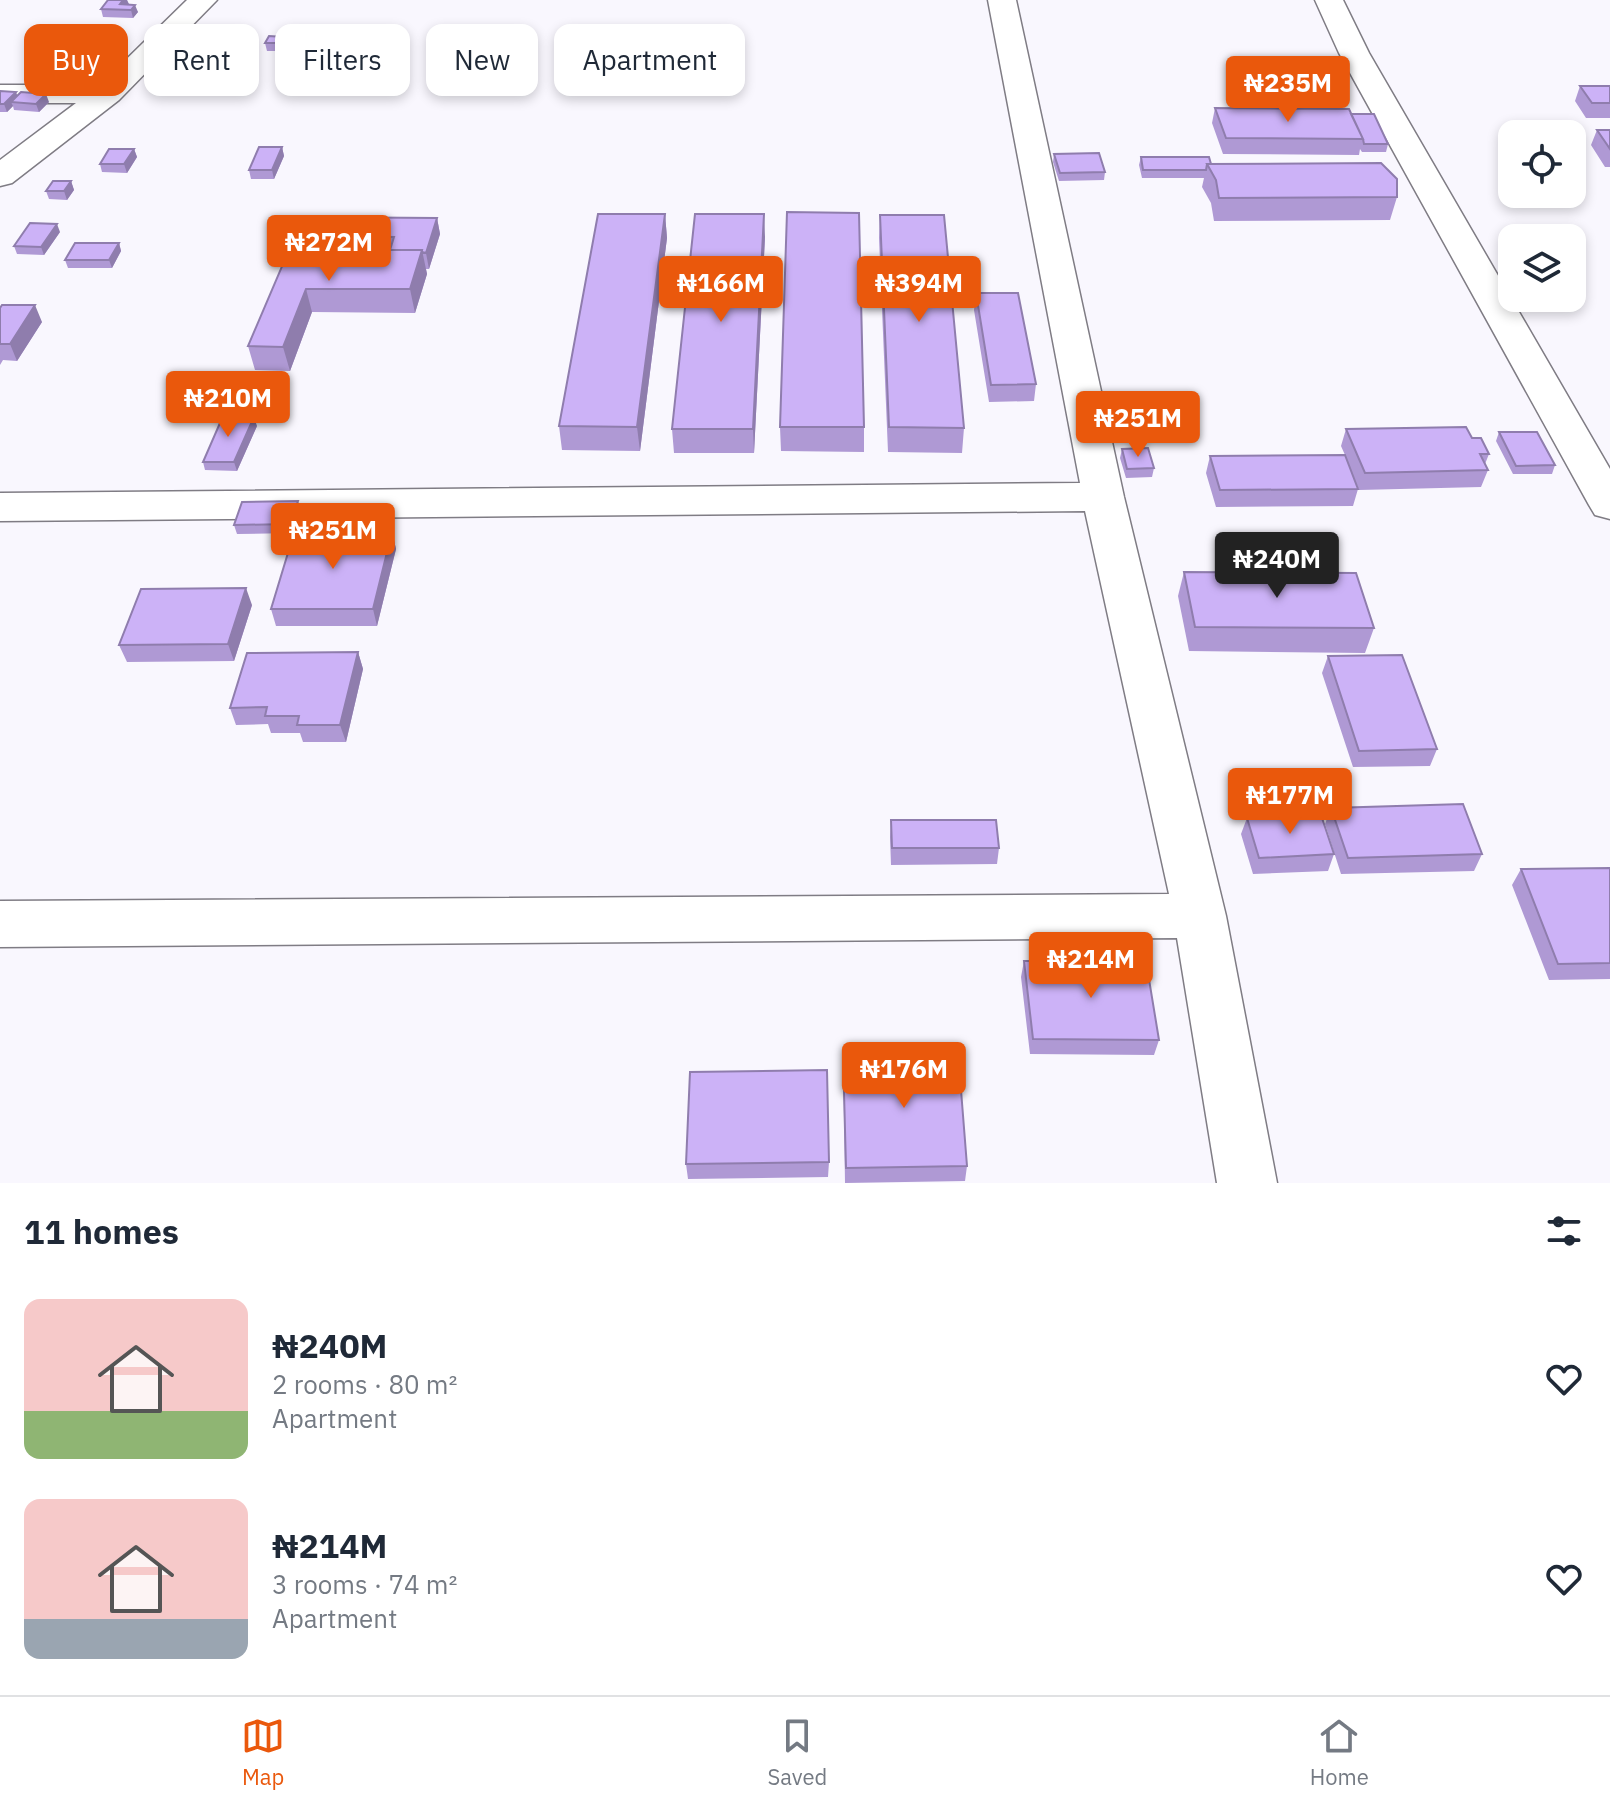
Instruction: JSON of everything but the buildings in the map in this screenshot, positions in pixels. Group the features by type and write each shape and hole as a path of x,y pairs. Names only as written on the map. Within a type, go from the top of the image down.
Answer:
{"street":[{"path":"128,74 203,0"},
{"path":"1002,0 1103,497 1200,916 1247,1183"},
{"path":"1329,0 1354,53 1610,505"},
{"path":"0,94 24,94"},
{"path":"0,176 105,96"},
{"path":"0,507 1103,497"},
{"path":"0,924 1200,916"}]}
